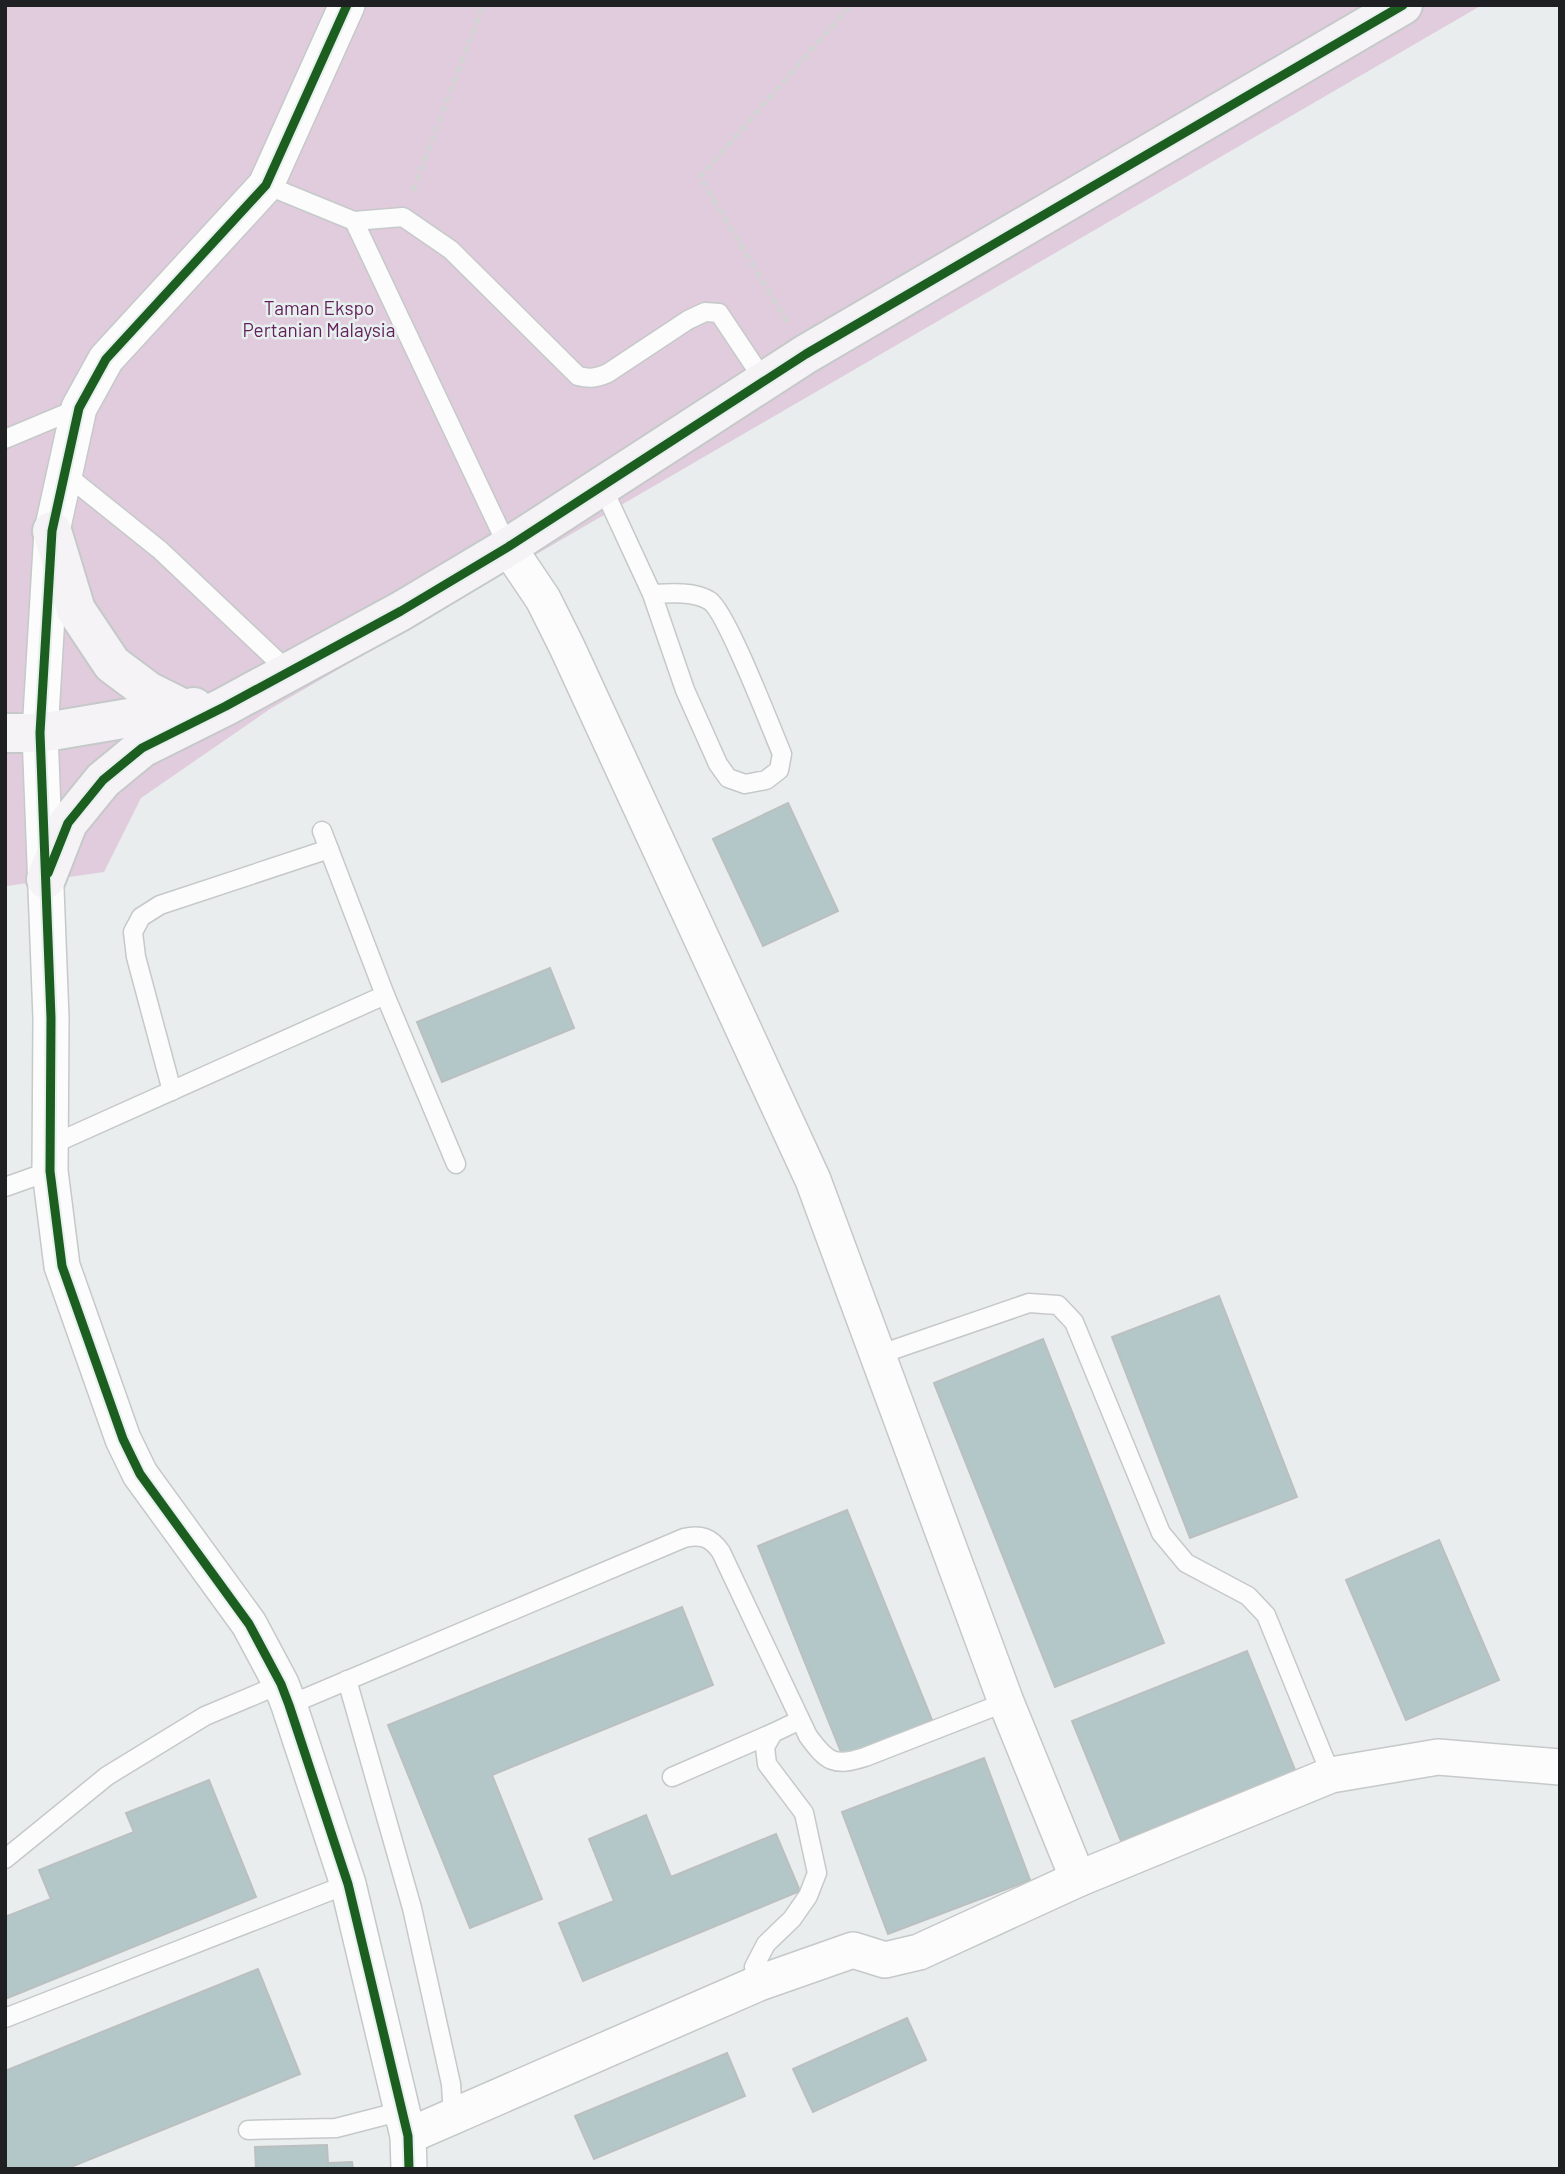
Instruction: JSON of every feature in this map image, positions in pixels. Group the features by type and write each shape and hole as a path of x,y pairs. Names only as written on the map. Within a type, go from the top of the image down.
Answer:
{"street":[{"path":"347,5 266,185 106,359 79,408 52,531 22,733 46,879 51,1018 50,1158 62,1266 123,1439 140,1474 250,1624 285,1694 348,1884 406,2138 759,1983 853,1950 885,1960 919,1952 1078,1879 1331,1775 1437,1757 1560,1767"},
{"path":"46,879 68,823 103,780 142,748 226,706 401,611 508,547 806,354 1403,5"},
{"path":"52,531 76,610 112,664 148,691 186,710"},
{"path":"508,547 542,599 568,647 813,1180 1006,1702 1078,1879"},
{"path":"22,733 186,710 276,678"}],"lane":[{"path":"266,185 354,221 403,217 451,250 578,376 588,379 608,373 688,320 705,312 719,313 765,382"},
{"path":"354,221 508,547"},
{"path":"5,439 79,408"},
{"path":"64,473 160,550 276,678"},
{"path":"602,486 652,594 685,690 718,765 728,778 745,784 766,780 779,770 782,754 726,624 711,601 681,592 652,594"},
{"path":"322,831 385,995 456,1164"},
{"path":"172,1091 136,957 133,932 141,917 160,905 330,849"},
{"path":"5,1187 50,1158 172,1091 385,995"},
{"path":"878,1355 1029,1303 1058,1305 1074,1322 1161,1532 1186,1563 1248,1596 1266,1615 1331,1775"},
{"path":"5,1859 107,1776 205,1716 347,1680 694,1535 715,1543 721,1552 808,1736 828,1759 845,1763 865,1757 1006,1702"},
{"path":"347,1680 412,1908 451,2084 453,2116"},
{"path":"672,1777 800,1720"},
{"path":"759,1983 754,1967 766,1944 792,1919 808,1896 817,1873 804,1813 767,1764 765,1746 774,1733"},
{"path":"5,2018 348,1884"},
{"path":"248,2130 336,2128 406,2138"}],"path":[{"path":"403,217 483,5"},
{"path":"806,354 700,177 851,5"}],"green space":[{"name":"Taman Ekspo Pertanian Malaysia","path":"5,5 1482,5 270,709 141,798 104,872 7,886"}],"building":[{"path":"788,803 838,911 763,946 713,839"},
{"path":"550,968 574,1028 442,1082 417,1022"},
{"path":"1219,1296 1297,1497 1190,1538 1112,1337"},
{"path":"1043,1339 1164,1643 1055,1687 934,1383"},
{"path":"847,1510 932,1720 843,1757 758,1546"},
{"path":"1439,1540 1499,1680 1406,1720 1346,1580"},
{"path":"682,1607 713,1685 492,1775 542,1899 470,1928 388,1725"},
{"path":"1247,1651 1295,1770 1121,1841 1072,1721"},
{"path":"984,1758 1030,1880 888,1934 842,1812"},
{"path":"209,1780 256,1897 5,1999 5,1917 51,1899 39,1870 134,1832 126,1813"},
{"path":"646,1815 671,1877 776,1834 800,1891 583,1981 559,1923 614,1901 589,1839"},
{"path":"258,1969 300,2074 66,2169 5,2169 5,2071"},
{"path":"907,2018 926,2060 813,2112 793,2069"},
{"path":"727,2053 745,2096 594,2159 575,2116"},
{"path":"327,2145 328,2163 352,2162 353,2169 256,2169 255,2147"}],"cycle path":[{"path":"347,5 266,185 106,359 79,408 52,531 40,733 51,1018 50,1171 62,1266 123,1439 140,1474 249,1624 281,1684 289,1705 348,1884 408,2136 409,2169"},
{"path":"48,873 68,823 103,780 142,748 226,706 401,611 508,547 806,354 1403,5"}]}
